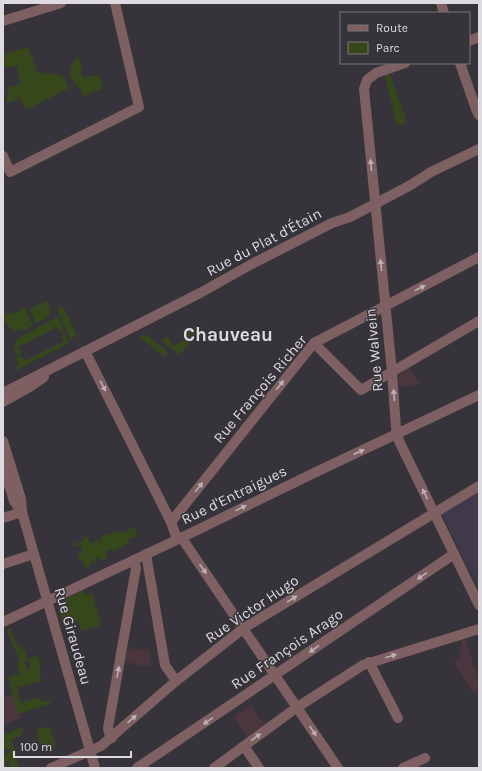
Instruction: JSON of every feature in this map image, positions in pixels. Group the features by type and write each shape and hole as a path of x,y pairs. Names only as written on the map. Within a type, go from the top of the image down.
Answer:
{"street":[{"path":"3,20 29,8 61,3"},
{"path":"3,156 10,172 139,107 115,3"},
{"name":"Rue Walvein","path":"402,64 376,73 370,77 367,80 364,90 386,306 397,434 399,441 479,605"},
{"path":"460,64 479,116"},
{"name":"Rue du Plat d'Étain","path":"28,384 63,362 332,223 350,217 409,186 432,172 479,149"},
{"name":"Rue François Richer","path":"171,522 314,344 479,257"},
{"path":"314,344 361,390 479,321"},
{"path":"85,351 179,538 244,628 338,768"},
{"path":"3,393 28,384"},
{"path":"3,402 28,384"},
{"name":"Rue d'Entraigues","path":"3,622 479,394"},
{"name":"Rue Giraudeau","path":"3,441 21,499 22,512 95,768"},
{"name":"Rue Giraudeau","path":"3,466 14,502 22,512"},
{"name":"Rue Victor Hugo","path":"51,768 101,746 176,681 244,628 479,486"},
{"path":"3,518 22,512"},
{"path":"3,564 34,554"},
{"path":"146,554 165,665 176,681"},
{"name":"Rue François Arago","path":"137,768 454,554"},
{"path":"112,738 108,733 108,728 136,568 134,560"},
{"path":"214,768 297,708 362,665 479,629"},
{"path":"369,662 398,718"},
{"path":"244,746 258,768"},
{"path":"403,768 425,758"}],"shaded area":[{"path":"409,368 419,384 399,387 398,375"},
{"path":"479,491 479,590 442,515"},
{"path":"465,638 473,662 472,663 479,678 479,691 473,694 454,661 461,655 459,648 462,647 460,639"},
{"path":"128,648 143,650 149,649 151,665 144,666 125,662"},
{"path":"12,694 20,718 3,726 3,698"},
{"path":"251,704 260,720 262,719 266,725 248,738 234,717"}],"green space":[{"path":"28,47 37,72 62,75 69,88 26,110 20,98 8,103 6,100 10,86 20,85 17,66 3,68 3,55"},
{"path":"80,58 82,77 100,75 103,88 83,97 81,90 69,75 74,59"},
{"path":"390,74 407,122 397,126 385,76"},
{"path":"47,301 50,308 50,313 45,319 36,323 30,309"},
{"path":"3,306 6,315 15,313 25,307 33,325 26,329 20,330 10,328 5,320"},
{"path":"63,306 77,336 70,339 57,309"},
{"path":"58,317 64,332 61,334 58,327 18,347 21,354 16,356 14,347 18,338"},
{"path":"201,325 202,328 179,355 161,340 168,337 173,346 185,340 182,333"},
{"path":"65,334 69,343 15,371 14,367 18,365 16,358 22,355 25,361 64,341 62,335"},
{"path":"146,334 168,352 165,357 139,337"},
{"path":"135,527 137,536 128,540 129,543 125,544 125,546 121,548 120,546 118,549 113,551 112,549 106,551 108,557 100,561 98,557 94,558 96,563 94,564 91,561 90,566 85,568 82,560 79,560 78,554 83,552 81,545 75,546 74,544 83,541 83,538 88,536 90,543 102,540 101,536 118,531 120,533 129,531 128,529"},
{"path":"83,590 86,595 92,593 101,625 81,631 78,621 67,624 66,620 62,621 57,604"},
{"path":"10,629 18,646 22,646 28,659 37,655 41,665 39,666 41,673 39,673 42,681 17,688 21,703 39,697 41,702 49,700 50,704 18,714 8,678 20,673 17,663 20,662 7,630","holes":["28,659 31,669 27,670 25,661"]},
{"path":"49,726 56,746 50,750 49,748 42,750 36,730"},
{"path":"22,727 23,730 20,736 11,740 17,755 15,756 19,766 11,768 8,761 5,763 7,768 3,768 3,756 11,752 9,749 6,750 3,745 3,735"}],"district":[{"name":"Chauveau","path":"228,335"}]}
